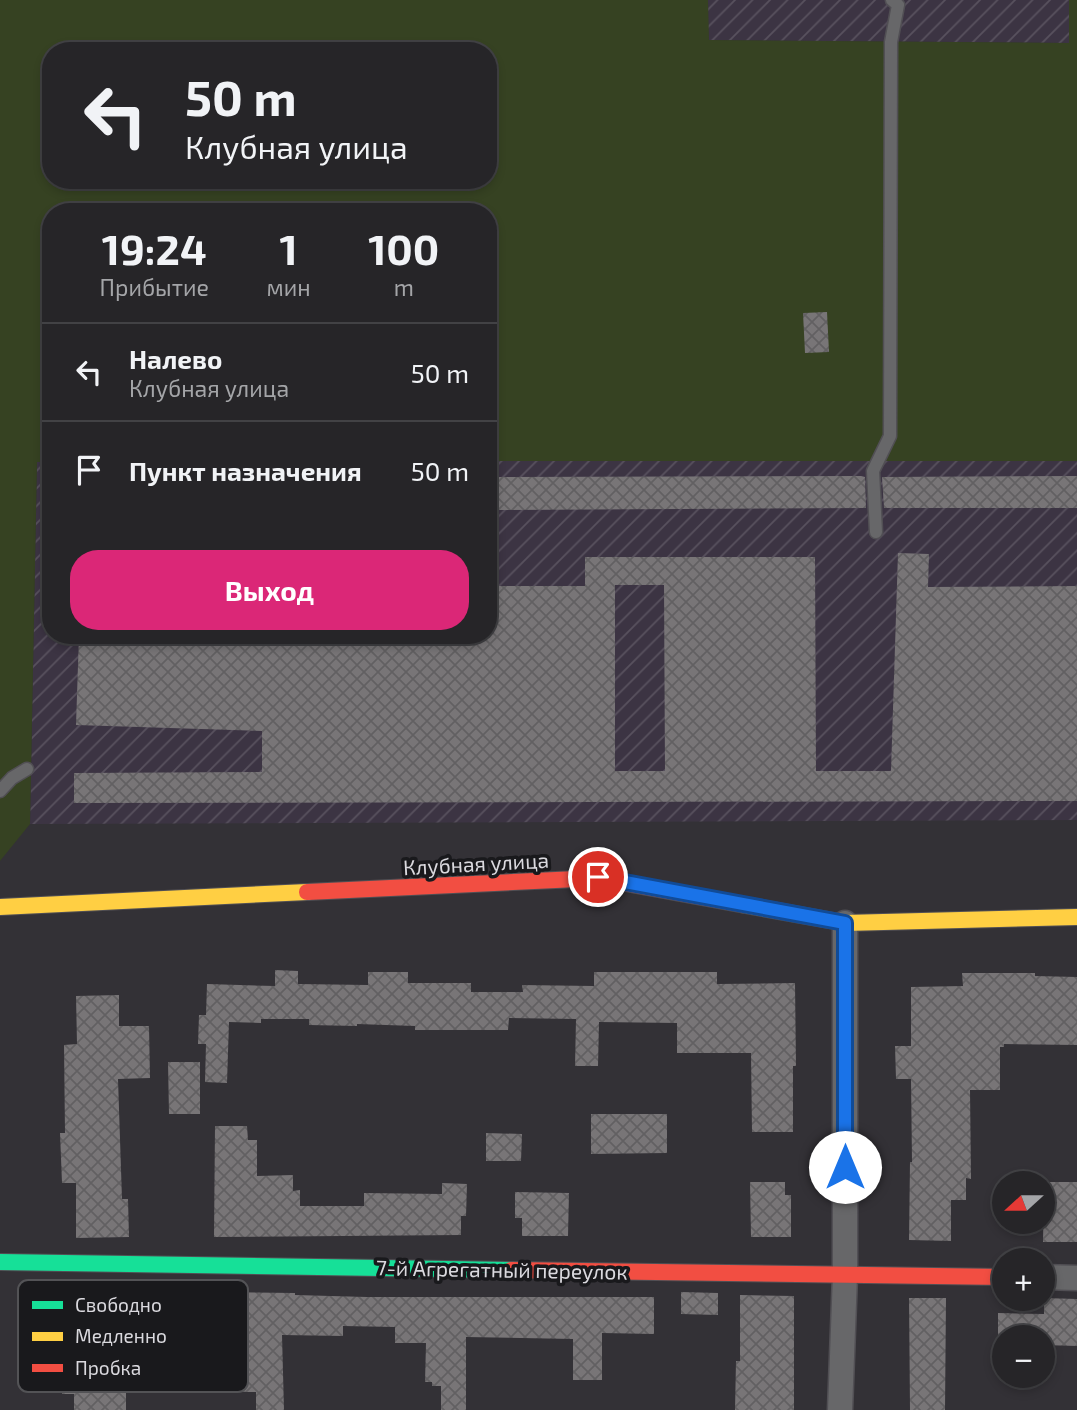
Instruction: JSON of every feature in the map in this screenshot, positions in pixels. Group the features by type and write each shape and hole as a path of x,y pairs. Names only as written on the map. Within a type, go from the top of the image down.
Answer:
{"street":[{"name":"Клубная улица","path":"0,907 598,877 845,923 1077,917"},
{"path":"840,1410 845,1275 845,923"},
{"name":"7-й Агрегатный переулок","path":"0,1262 992,1277"},
{"path":"1055,1277 1077,1278"}],"lane":[{"path":"876,532 873,471 890,436 891,42 898,5 892,0"},
{"path":"0,791 12,778 27,769"}],"shaded area":[{"path":"708,0 1069,0 1069,43 708,40"},
{"path":"497,461 1077,461 1077,820 30,824 37,462 42,462 42,644 497,644"}],"green space":[{"path":"0,0 708,0 709,40 1069,43 1069,0 1077,0 1077,461 497,461 497,203 42,203 42,462 37,462 30,824 0,861"}],"building":[{"path":"827,312 829,352 805,353 803,313"},
{"path":"861,476 865,477 866,508 497,510 497,477"},
{"path":"1077,476 1077,508 884,508 882,477"},
{"path":"898,553 929,554 928,587 1077,586 1077,801 74,803 74,773 262,772 262,731 76,725 79,644 497,644 497,586 585,586 585,557 815,557 816,771 891,771","holes":["615,585 664,585 665,771 615,771"]},
{"path":"275,970 298,971 298,984 368,985 368,972 408,972 408,983 471,983 471,992 523,992 522,985 594,986 594,972 717,972 717,984 795,983 796,1066 793,1066 793,1132 752,1132 751,1053 677,1053 677,1023 599,1022 598,1066 575,1066 576,1019 509,1018 508,1030 415,1030 415,1026 309,1025 309,1019 261,1019 261,1023 229,1022 227,1083 205,1082 206,1044 198,1044 199,1015 206,1015 207,984 275,986"},
{"path":"962,973 1035,973 1035,976 1077,977 1077,1045 1004,1044 1004,1047 1000,1047 1000,1090 970,1090 971,1179 966,1178 966,1200 951,1200 951,1241 909,1240 911,1079 896,1079 895,1046 911,1046 911,987 963,986"},
{"path":"119,995 119,1026 149,1026 150,1078 118,1079 122,1199 128,1199 129,1237 76,1238 76,1183 62,1183 60,1133 65,1133 64,1045 77,1044 76,996"},
{"path":"168,1062 200,1062 200,1114 169,1114"},
{"path":"591,1114 667,1114 667,1153 591,1154"},
{"path":"215,1126 247,1126 248,1140 257,1140 257,1176 293,1175 293,1191 300,1190 300,1206 364,1206 364,1193 442,1194 442,1183 467,1184 466,1216 461,1216 461,1235 214,1237"},
{"path":"486,1133 522,1134 521,1161 486,1161"},
{"path":"750,1182 785,1182 785,1195 791,1195 791,1237 751,1237"},
{"path":"1055,1182 1077,1182 1077,1242 1043,1242 1043,1234 1055,1234"},
{"path":"515,1192 569,1193 568,1236 522,1236 522,1218 515,1218"},
{"path":"248,1292 367,1297 654,1297 654,1334 602,1333 602,1380 573,1380 573,1339 466,1337 466,1410 441,1410 441,1386 432,1386 432,1382 425,1382 426,1343 395,1343 395,1327 343,1326 343,1336 282,1335 284,1410 256,1410 256,1392 248,1392"},
{"path":"681,1292 718,1293 718,1315 681,1314"},
{"path":"740,1295 794,1296 794,1410 735,1410 736,1361 740,1361"},
{"path":"909,1298 946,1298 945,1410 910,1410"},
{"path":"1055,1298 1077,1299 1077,1346 1055,1345 1055,1325 998,1325 998,1313 1044,1314 1044,1311 1055,1311"},
{"path":"126,1392 126,1410 74,1410 74,1394 62,1394"}],"traffic: fast":[{"path":"0,1262 511,1270"}],"traffic: slow":[{"path":"0,907 307,892"},
{"path":"745,905 845,923 1077,917"}],"traffic: jam":[{"path":"307,892 598,878 745,905"},
{"path":"511,1270 992,1277"}],"route":[{"path":"598,877 845,923 845,1167"}]}
